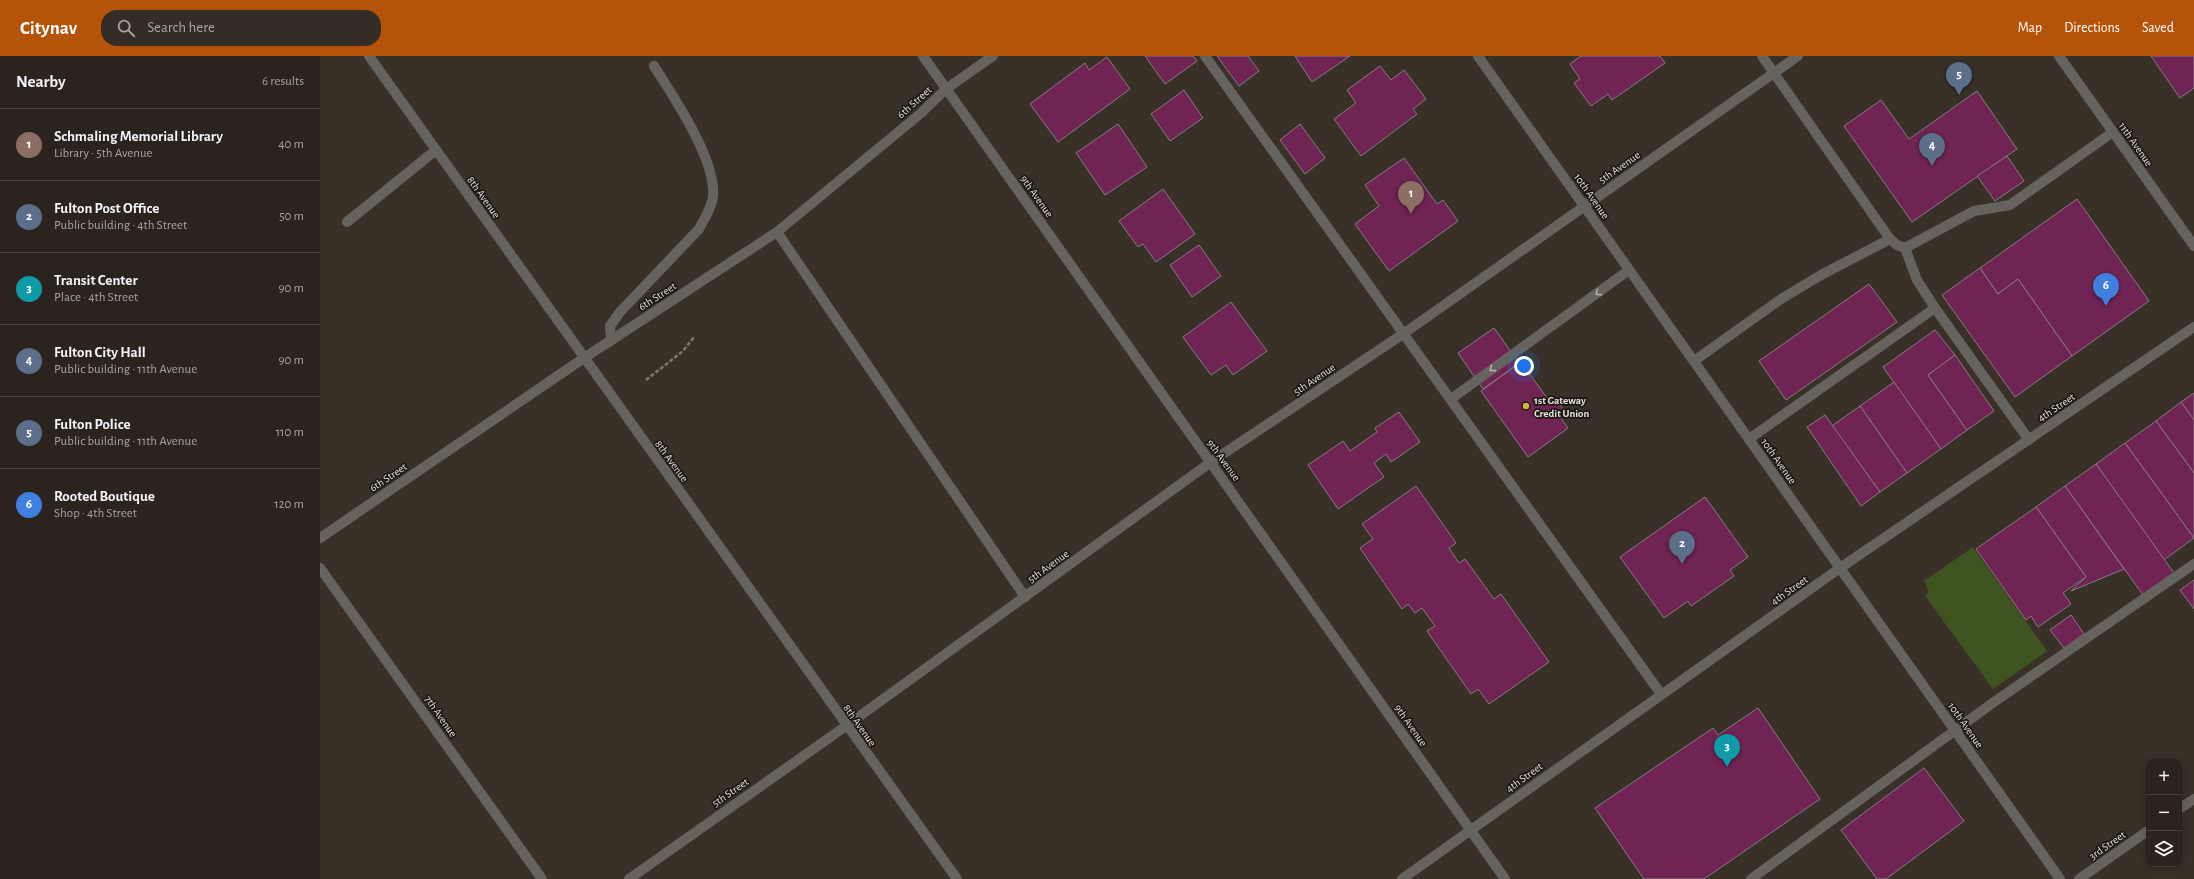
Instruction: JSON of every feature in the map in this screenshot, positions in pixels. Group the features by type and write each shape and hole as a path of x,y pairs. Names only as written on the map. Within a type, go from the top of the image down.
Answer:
{"street":[{"name":"8th Avenue","path":"369,56 846,726 957,879"},
{"name":"9th Avenue","path":"923,56 1505,879"},
{"name":"6th Street","path":"320,538 584,358 777,232 920,114 946,89 993,56"},
{"path":"1205,56 1661,694"},
{"name":"10th Avenue","path":"1478,56 2060,879"},
{"path":"1762,56 1890,239 1897,245 1905,248 1974,211 2010,205 2112,132"},
{"name":"5th Avenue","path":"846,726 1211,462 1403,334 1798,56"},
{"name":"11th Avenue","path":"2059,56 2194,246"},
{"path":"611,340 610,326 620,312 698,230 707,214 713,196 709,169 700,145 654,66"},
{"path":"347,222 436,150"},
{"path":"777,232 1025,598"},
{"path":"1694,361 1781,299 1821,275 1890,239"},
{"path":"1905,248 1917,280 1935,308 2029,440"},
{"path":"1451,399 1629,270"},
{"path":"1748,439 1935,308"},
{"name":"4th Street","path":"1402,879 1840,568 2194,327"},
{"path":"1751,879 1956,730 2194,564"},
{"name":"7th Avenue","path":"320,568 542,879"},
{"name":"5th Street","path":"629,879 846,726"},
{"path":"2182,807 2194,799"},
{"name":"3rd Street","path":"2079,879 2148,831"}],"path":[{"path":"646,380 683,351 694,337"}],"green space":[{"path":"1973,547 2047,651 1993,689 1925,596 1929,592 1924,581"}],"building":[{"path":"1145,56 1193,56 1197,61 1165,84"},
{"path":"1217,56 1248,56 1259,71 1239,86"},
{"path":"1295,56 1350,56 1312,82"},
{"path":"1581,56 1660,56 1665,63 1612,100 1608,94 1591,106 1574,83 1580,79 1570,64"},
{"path":"2151,56 2194,56 2194,88 2180,98"},
{"path":"1107,57 1130,89 1058,142 1030,104 1085,63 1089,70"},
{"path":"1380,66 1391,80 1404,70 1426,99 1413,109 1417,114 1361,156 1334,119 1356,103 1347,90"},
{"path":"1184,90 1203,118 1170,141 1151,114"},
{"path":"1977,91 2017,149 1912,222 1844,126 1881,100 1909,139"},
{"path":"1118,124 1147,167 1105,195 1076,153"},
{"path":"1300,124 1325,158 1305,174 1280,140"},
{"path":"2007,156 2024,181 1995,201 1977,176"},
{"path":"1404,158 1437,204 1443,200 1458,221 1389,271 1355,224 1379,206 1365,185"},
{"path":"1163,189 1195,234 1156,262 1143,244 1138,247 1119,221"},
{"path":"2077,199 2149,301 2072,356 2018,279 1998,294 1980,268"},
{"path":"1199,245 1221,276 1192,297 1170,265"},
{"path":"1980,268 1998,294 2018,279 2072,356 2015,397 1942,295"},
{"path":"1869,284 1897,322 1786,400 1759,361"},
{"path":"1231,302 1267,351 1233,375 1226,365 1211,375 1183,337"},
{"path":"1494,328 1519,363 1483,389 1458,353"},
{"path":"1935,330 1955,355 1928,375 1967,430 1941,449 1883,367"},
{"path":"1955,355 1994,411 1967,430 1928,375"},
{"name":"1st Gateway Credit Union","path":"1521,362 1550,402 1555,398 1564,410 1558,414 1568,428 1528,457 1481,391"},
{"path":"1894,382 1941,449 1907,473 1860,406"},
{"path":"2194,393 2194,420 2181,402"},
{"path":"2181,402 2194,420 2194,473 2156,421"},
{"path":"1860,406 1907,473 1880,492 1832,426"},
{"path":"1399,412 1420,442 1391,462 1386,454 1374,463 1384,477 1338,509 1308,465 1343,441 1350,451 1377,432 1375,428"},
{"path":"1825,415 1880,492 1861,506 1807,427"},
{"path":"2156,421 2194,473 2194,538 2125,443"},
{"path":"2125,443 2194,538 2164,560 2096,464"},
{"path":"2096,464 2174,573 2143,595 2065,486"},
{"path":"1416,486 1456,543 1449,548 1459,563 1465,559 1494,599 1501,594 1549,662 1489,704 1478,689 1471,694 1427,631 1435,626 1422,608 1415,613 1408,604 1402,609 1360,548 1373,539 1362,524"},
{"path":"2065,486 2124,569 2071,591 2086,577 2036,507"},
{"path":"1705,497 1748,557 1730,570 1734,576 1691,606 1688,601 1664,618 1620,557"},
{"path":"2036,507 2086,577 2063,593 2071,604 2038,627 2031,616 2026,620 1976,549"},
{"path":"2194,580 2194,609 2180,590"},
{"path":"2071,615 2084,634 2064,648 2050,630"},
{"path":"1758,708 1820,799 1704,879 1644,879 1595,808 1713,728 1718,735"},
{"path":"1924,768 1964,821 1886,879 1877,879 1841,830"}],"place":[{"name":"Fulton Police","path":"1959,95"},
{"name":"Fulton City Hall","path":"1932,166"},
{"name":"Schmaling Memorial Library","path":"1411,214"},
{"name":"Rooted Boutique","path":"2106,306"},
{"name":"1st Gateway Credit Union","path":"1526,406"},
{"name":"Fulton Post Office","path":"1682,564"},
{"name":"Transit Center","path":"1727,767"}]}
